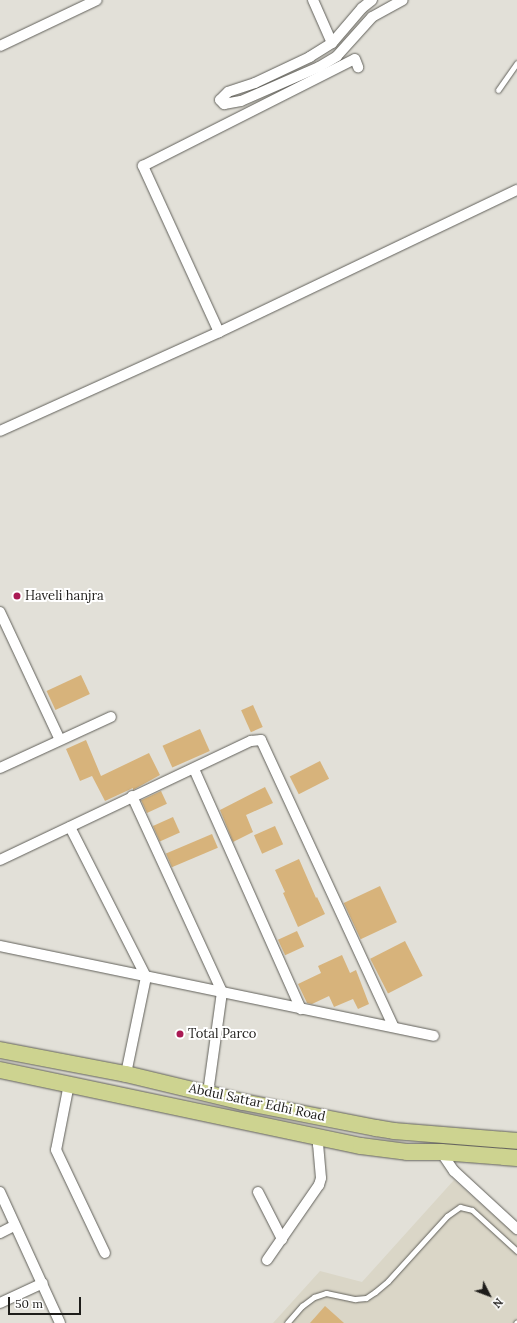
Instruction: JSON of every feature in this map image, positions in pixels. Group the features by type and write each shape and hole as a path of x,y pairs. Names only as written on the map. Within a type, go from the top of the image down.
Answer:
{"main road":[{"name":"Abdul Sattar Edhi Road","path":"0,1050 126,1074 243,1102 376,1128 442,1136 517,1141"},
{"name":"Abdul Sattar Edhi Road","path":"0,1070 319,1138 407,1152 441,1152 517,1158"},
{"path":"441,1152 442,1136"}],"street":[{"path":"0,46 97,0"},
{"path":"313,0 332,43"},
{"path":"372,0 362,8 332,43 310,57 255,83 228,92 220,100 224,104 242,101 319,67 337,56 372,18 403,0"},
{"path":"219,332 143,166 355,59 358,68"},
{"path":"0,431 219,332 517,190"},
{"path":"0,612 60,740"},
{"path":"0,768 111,717"},
{"path":"0,860 132,796 194,770 251,741 261,740 393,1026"},
{"path":"194,770 301,1009"},
{"path":"132,796 222,992 208,1093"},
{"path":"70,827 146,977 126,1074"},
{"path":"0,946 301,1009 393,1026 434,1036"},
{"path":"69,1084 56,1150 105,1253"},
{"path":"267,1260 319,1185 321,1178 318,1145 319,1138"},
{"path":"441,1152 454,1171 517,1229"},
{"path":"0,1192 14,1226 43,1283 60,1323"},
{"path":"258,1192 282,1239"},
{"path":"0,1233 14,1226"},
{"path":"0,1303 43,1283"}],"lane":[{"path":"498,90 517,63"},
{"path":"287,1323 302,1306 314,1297 326,1293 355,1299 366,1298 376,1292 447,1216 460,1207 472,1210 517,1251"}],"shaded area":[{"path":"454,1180 517,1236 517,1323 273,1323 320,1271 362,1282"}],"building":[{"path":"81,675 90,694 55,710 47,691"},
{"path":"253,705 263,727 251,732 241,710"},
{"path":"200,729 210,751 172,768 163,746"},
{"path":"86,740 101,776 149,753 160,775 133,790 133,788 105,801 92,776 80,781 66,749"},
{"path":"320,761 329,779 299,794 290,776"},
{"path":"265,787 273,803 246,815 253,832 233,842 220,810"},
{"path":"161,791 167,804 147,813 141,800"},
{"path":"173,817 180,833 160,841 153,826"},
{"path":"275,826 283,844 262,854 254,835"},
{"path":"212,834 218,848 172,867 166,854"},
{"path":"299,859 316,898 317,897 325,914 298,927 275,870"},
{"path":"380,886 397,922 361,939 344,903"},
{"path":"297,931 304,946 285,955 278,940"},
{"path":"405,941 423,976 388,993 370,959"},
{"path":"342,955 350,973 356,970 369,1004 358,1009 353,999 334,1007 329,996 312,1004 307,1003 298,984 321,973 318,966"},
{"path":"325,1306 344,1323 310,1323"}],"place":[{"name":"Haveli hanjra","path":"17,596"},
{"name":"Total Parco","path":"180,1034"}]}
